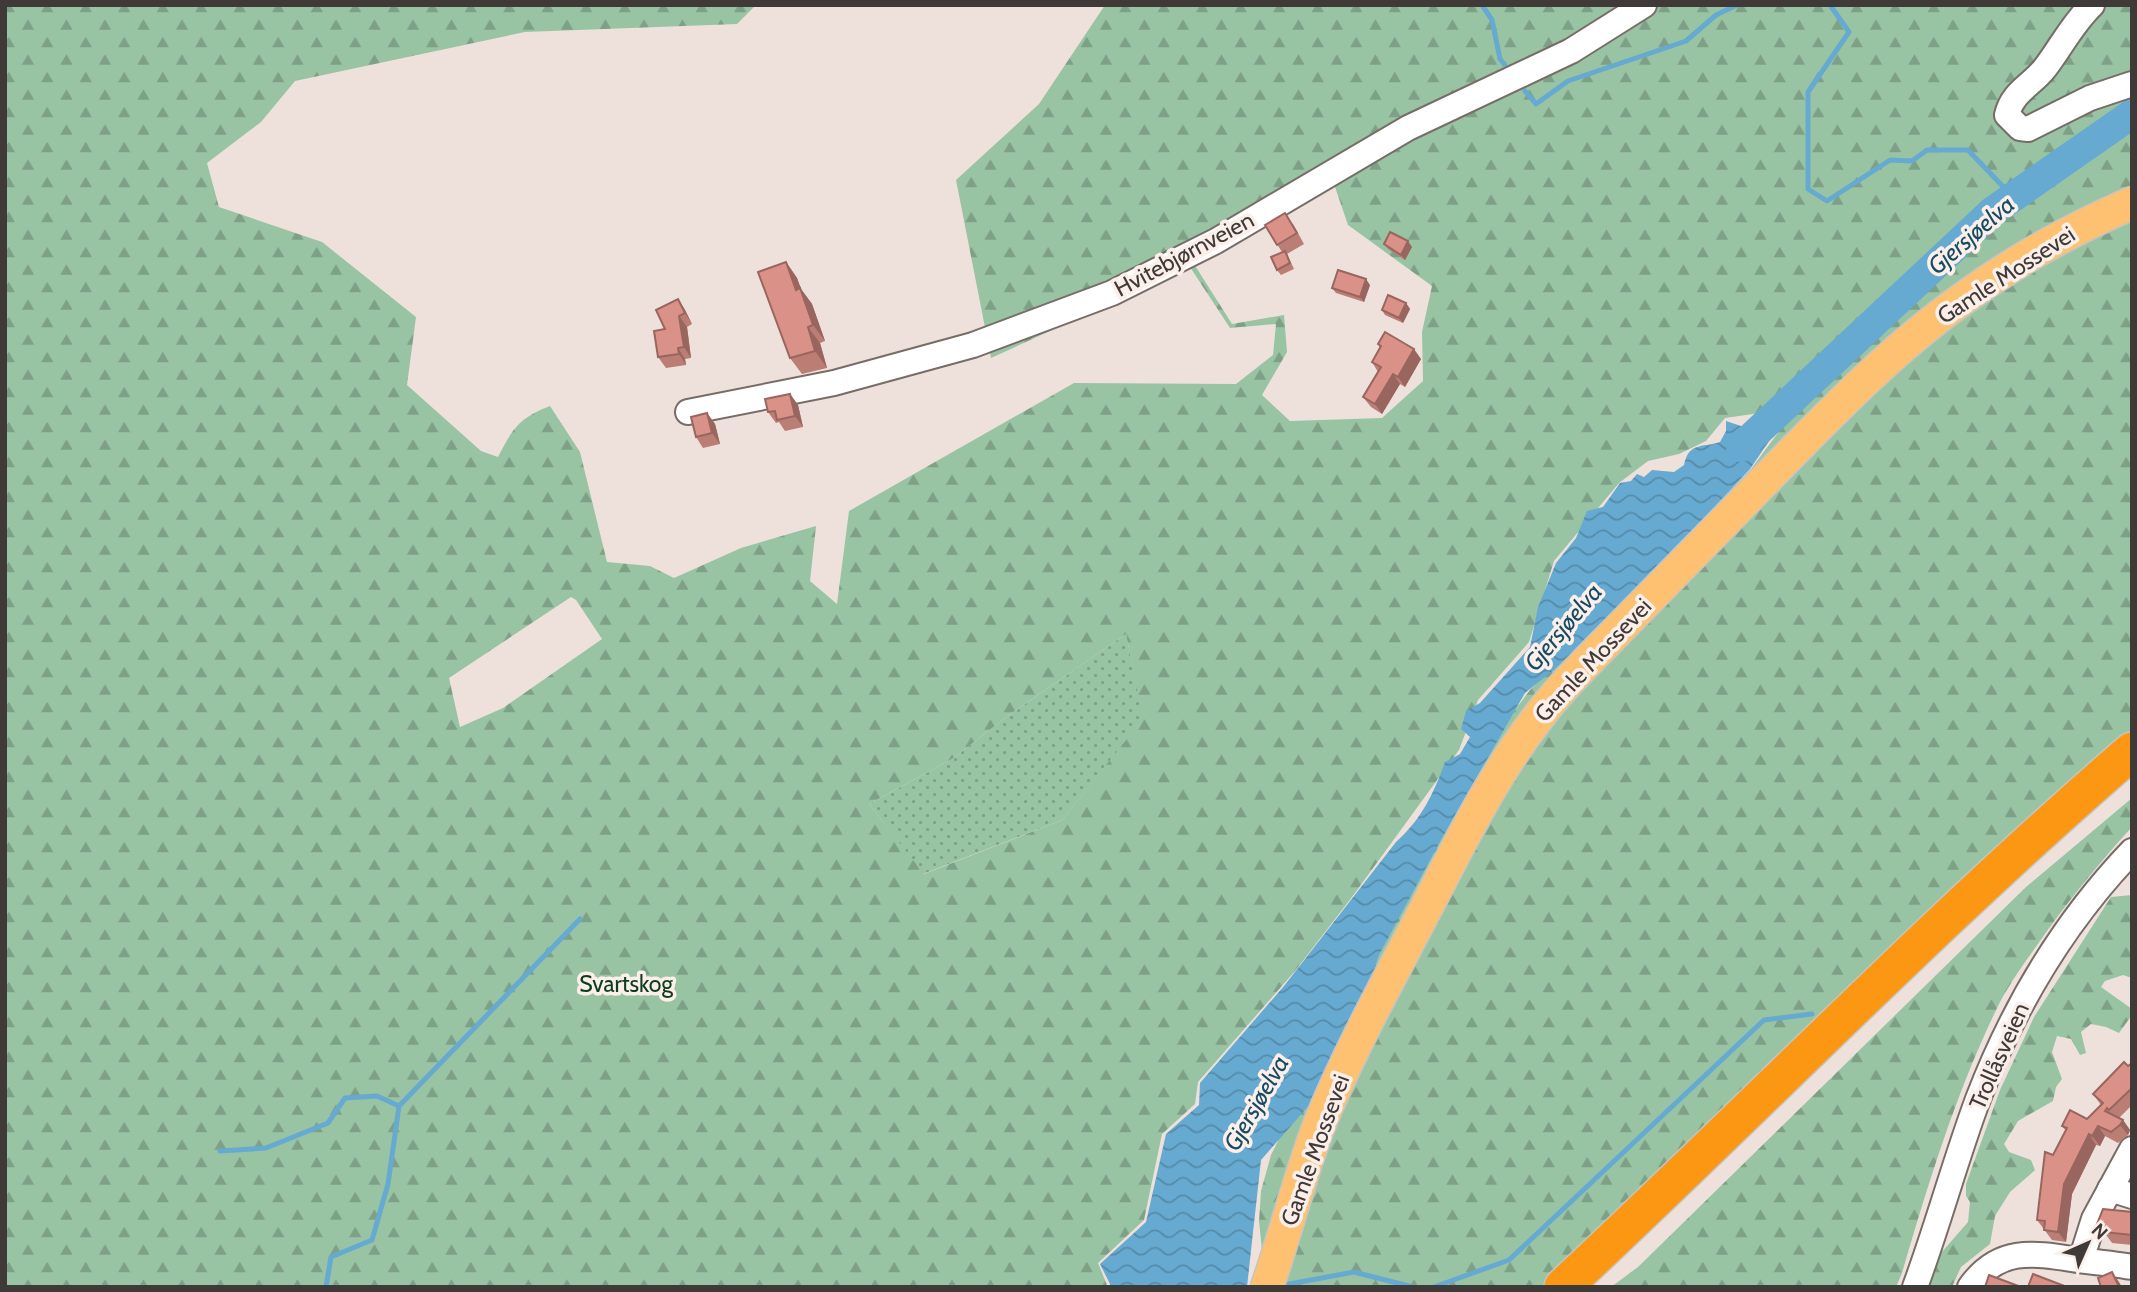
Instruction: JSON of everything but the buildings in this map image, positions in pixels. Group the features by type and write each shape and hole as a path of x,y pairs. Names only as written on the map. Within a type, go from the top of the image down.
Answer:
{"highway":[{"path":"1563,1287 1936,928 2132,751"},
{"path":"1585,1287 1867,1012 2029,860 2132,769"}],"main road":[{"name":"Gamle Mossevei","path":"1268,1287 1312,1145 1355,1045 1486,798 1522,739 1543,711 1720,525 1888,360 1961,300 2010,267 2063,235 2132,203"}],"street":[{"name":"Hvitebjørnveien","path":"688,412 834,383 973,345 1112,293 1216,241 1408,128 1571,51 1644,5"},
{"path":"2092,5 2043,71 2018,93 2009,105 2007,114 2020,128 2028,129 2090,98 2132,84"},
{"name":"Trollåsveien","path":"1915,1287 1977,1101 2011,1026 2035,981 2074,921 2132,851"},
{"path":"2081,1260 2090,1230 2121,1193 2132,1149"},
{"path":"1970,1287 1990,1266 2018,1255 2045,1254 2132,1267"}],"green space":[{"name":"Svartskog","path":"5,5 756,5 737,24 525,32 295,81 261,122 207,163 219,207 322,242 416,317 407,385 481,451 498,457 518,425 550,406 580,452 607,562 650,566 674,578 741,548 816,526 810,581 837,604 849,511 1074,383 1236,384 1273,355 1276,324 1230,328 1190,267 991,358 956,180 1039,104 1105,5 2132,5 2132,741 1608,1237 1545,1287 1257,1287 1263,1260 1259,1221 1261,1191 1271,1155 1404,890 1495,737 1530,690 1751,469 1781,429 1760,413 1725,418 1706,441 1679,454 1648,461 1619,483 1554,561 1529,642 1478,700 1459,750 1295,971 1198,1082 1195,1104 1162,1134 1144,1220 1098,1263 1107,1285 1105,1287 5,1287","holes":["1334,184 1348,225 1432,286 1422,332 1423,381 1382,418 1290,421 1262,395 1287,352 1284,315 1232,324 1194,264","571,597 576,600 602,639 503,708 460,727 449,678","1126,634 1143,719 1062,820 924,874 869,804 952,759 1009,715"]},
{"path":"1126,634 1144,719 1062,820 923,874 869,804 952,759 1009,715"},
{"path":"2132,798 2132,827 2058,916 2000,1002 1957,1102 1896,1287 1611,1287 1638,1267 2026,887"},
{"path":"2132,895 2132,978 2123,975 2105,981 2101,987 2132,1009 2132,1015 2119,1033 2091,1024 2081,1032 2086,1053 2080,1055 2071,1039 2057,1036 2052,1052 2062,1079 2056,1087 2053,1101 2018,1121 2004,1144 2009,1152 2031,1160 2035,1170 2010,1192 1995,1216 1990,1244 1961,1267 1952,1287 1929,1287 1941,1253 1968,1222 1970,1202 1966,1196 1966,1184 2000,1090 2034,1017 2111,897"}],"water":[{"path":"1770,420 1776,431 1750,469 1637,589 1555,669 1525,693 1379,955 1341,1069 1261,1160 1247,1287 1109,1287 1100,1264 1146,1222 1166,1134 1199,1105 1200,1083 1284,986 1420,815 1445,762 1460,754 1470,737 1461,729 1466,711 1480,703 1530,647 1538,607 1556,563 1576,538 1587,511 1603,507 1620,483 1631,481 1637,474 1644,477 1652,470 1674,472 1684,465 1693,449 1720,442 1726,431 1726,421 1744,427"}],"waterway":[{"path":"1482,5 1492,20 1500,59 1505,65"},
{"path":"1525,91 1536,104 1568,81 1686,41 1716,15 1737,5"},
{"path":"1830,5 1849,32 1808,92 1808,189 1827,201 1890,160 1912,161 1927,150 1968,150 2013,197"},
{"name":"Gjersjøelva","path":"1741,447 1993,211 2132,114"},
{"path":"326,1287 331,1257 372,1240 388,1184 399,1106 580,919"},
{"path":"1434,1287 1509,1260 1764,1020 1812,1014"},
{"path":"220,1151 266,1148 328,1123 345,1098 377,1096 399,1106"},
{"path":"1284,1285 1354,1272 1413,1287"}]}
